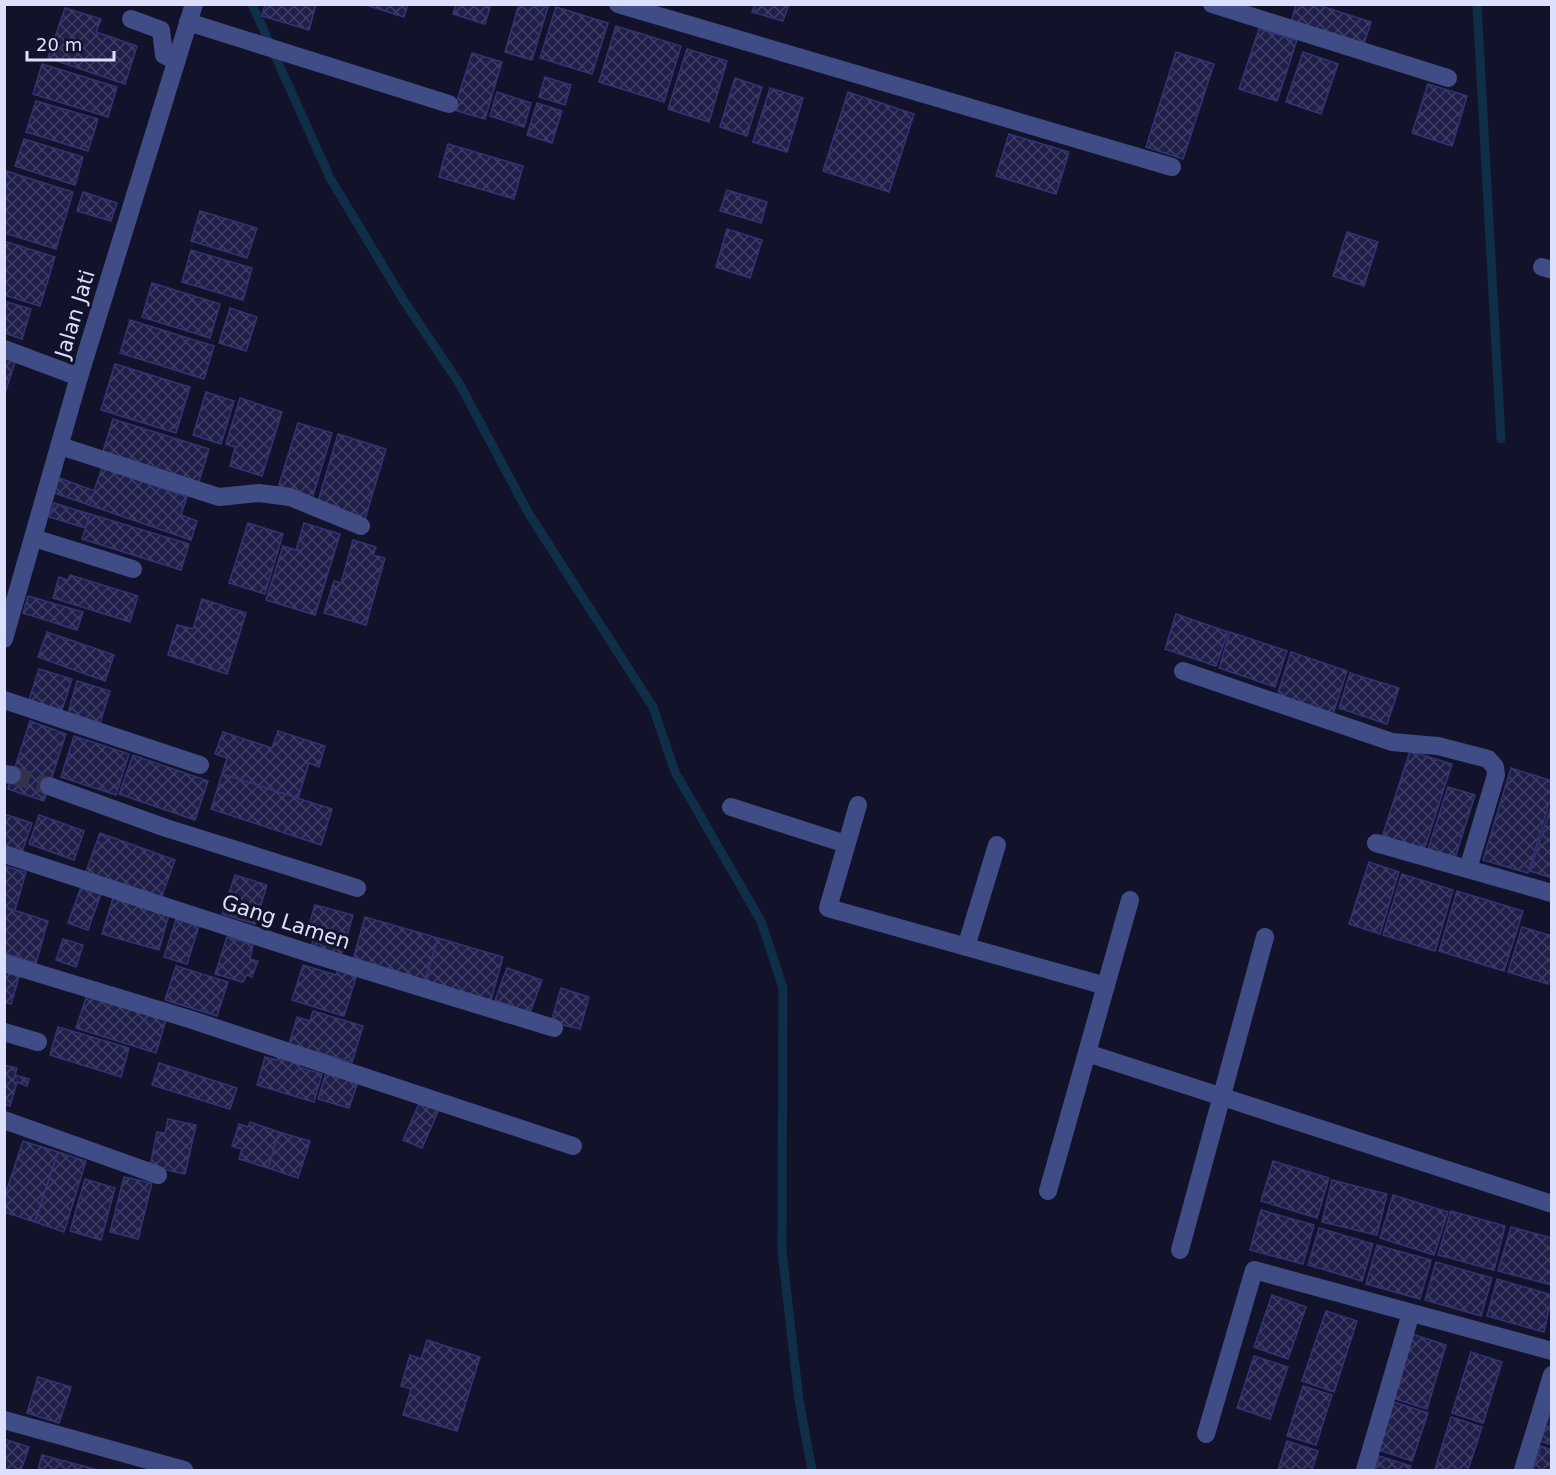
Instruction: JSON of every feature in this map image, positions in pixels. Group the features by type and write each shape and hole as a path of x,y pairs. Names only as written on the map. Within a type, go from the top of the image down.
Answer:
{"street":[{"name":"Jalan Jati","path":"5,635 79,377 194,4"},
{"path":"618,4 1172,167"},
{"path":"1212,4 1448,78"},
{"path":"130,19 161,30 164,55 176,61"},
{"path":"188,22 449,104"},
{"path":"4,349 79,377"},
{"path":"60,446 219,496 259,492 290,497 361,526"},
{"path":"34,538 133,569"},
{"path":"1183,671 1392,742 1438,746 1488,759 1496,767 1496,775 1468,869"},
{"path":"4,700 200,765"},
{"path":"49,786 166,828 357,888"},
{"path":"858,805 828,908 1106,986"},
{"path":"731,807 846,844"},
{"path":"1376,843 1551,893"},
{"path":"966,947 997,845"},
{"name":"Gang Lamen","path":"4,854 315,955 554,1028"},
{"path":"1048,1191 1130,900"},
{"path":"1180,1250 1265,937"},
{"path":"4,963 189,1018 573,1146"},
{"path":"4,1032 38,1042"},
{"path":"1087,1053 1551,1204"},
{"path":"4,1120 158,1175"},
{"path":"1206,1434 1254,1270 1551,1351"},
{"path":"1365,1470 1411,1313"},
{"path":"1522,1470 1551,1375"},
{"path":"4,1420 184,1470"}],"building":[{"path":"265,4 316,4 309,30 262,16"},
{"path":"363,4 408,4 404,17"},
{"path":"456,4 491,4 485,24 453,14"},
{"path":"519,4 548,7 532,60 505,52"},
{"path":"755,4 789,4 783,21 752,12"},
{"path":"1296,4 1315,4 1371,22 1362,50 1290,27"},
{"path":"556,7 608,23 592,74 540,58"},
{"path":"65,8 101,19 96,32 137,46 125,84 48,58"},
{"path":"616,26 681,46 664,102 599,82"},
{"path":"1259,29 1297,40 1277,101 1239,89"},
{"path":"687,49 727,61 709,122 668,109"},
{"path":"1176,52 1214,64 1183,159 1146,147"},
{"path":"1303,52 1338,64 1321,114 1286,102"},
{"path":"472,53 502,62 485,119 454,110"},
{"path":"42,64 117,87 108,117 33,94"},
{"path":"545,77 571,85 565,105 539,97"},
{"path":"735,78 762,87 747,136 720,127"},
{"path":"1428,84 1467,96 1452,146 1412,133"},
{"path":"770,88 803,98 787,152 753,142"},
{"path":"497,92 531,103 524,127 490,116"},
{"path":"848,92 914,114 889,192 823,171"},
{"path":"36,101 98,119 88,151 26,132"},
{"path":"537,103 562,111 552,143 527,135"},
{"path":"1009,134 1069,152 1056,194 996,176"},
{"path":"24,139 83,157 75,185 15,166"},
{"path":"448,144 523,166 514,199 439,177"},
{"path":"6,171 73,192 56,249 4,233"},
{"path":"727,190 767,202 761,223 720,211"},
{"path":"83,192 117,203 111,221 77,211"},
{"path":"200,211 257,228 247,258 191,241"},
{"path":"727,229 762,240 750,278 716,267"},
{"path":"1347,232 1378,242 1364,286 1333,276"},
{"path":"4,241 55,257 40,306 4,295"},
{"path":"191,250 252,268 243,300 182,282"},
{"path":"152,283 220,304 210,338 142,317"},
{"path":"4,301 31,309 22,339 4,333"},
{"path":"230,308 257,317 246,351 219,343"},
{"path":"130,320 214,346 204,379 120,353"},
{"path":"4,355 16,359 5,393 4,393"},
{"path":"115,364 190,387 176,433 101,410"},
{"path":"206,392 234,401 221,444 193,435"},
{"path":"240,398 282,412 262,476 230,466 235,447 226,444"},
{"path":"113,419 209,449 197,488 101,458"},
{"path":"298,423 332,433 312,499 278,488"},
{"path":"338,434 386,449 365,519 317,505"},
{"path":"102,468 187,497 181,515 197,521 191,540 89,505"},
{"path":"59,478 95,491 89,505 54,493"},
{"path":"54,503 90,514 86,528 49,517"},
{"path":"90,514 189,544 181,570 82,539"},
{"path":"248,523 283,534 265,594 229,583"},
{"path":"304,523 340,534 315,615 266,600 283,546 296,550"},
{"path":"353,540 376,547 373,555 385,558 366,625 324,613 334,581 341,583"},
{"path":"70,575 138,596 130,622 53,598 59,577 68,580"},
{"path":"28,596 83,612 77,630 23,613"},
{"path":"202,599 246,613 227,674 168,655 177,625 193,629"},
{"path":"1176,614 1228,632 1216,666 1165,649"},
{"path":"47,632 114,655 105,681 38,657"},
{"path":"1230,632 1287,651 1275,687 1219,668"},
{"path":"1291,652 1347,671 1332,717 1276,699"},
{"path":"39,669 72,679 61,713 28,703"},
{"path":"1350,673 1399,688 1387,724 1339,708"},
{"path":"77,681 110,691 100,723 68,713"},
{"path":"30,721 66,734 44,801 8,789"},
{"path":"278,731 325,746 319,767 309,763 298,798 222,774 227,758 215,754 223,732 272,748"},
{"path":"74,736 129,754 116,795 61,777"},
{"path":"1410,751 1452,764 1424,850 1382,837"},
{"path":"133,755 208,781 195,820 119,794"},
{"path":"1511,768 1552,781 1552,794 1528,873 1483,860"},
{"path":"222,774 332,809 321,845 211,809"},
{"path":"1448,787 1475,795 1455,858 1428,849"},
{"path":"1552,803 1552,878 1530,871"},
{"path":"4,814 32,823 22,852 4,846"},
{"path":"39,815 84,831 74,860 29,844"},
{"path":"100,833 175,860 160,901 85,874"},
{"path":"1369,862 1399,872 1380,934 1349,924"},
{"path":"4,866 26,872 15,910 4,907"},
{"path":"1402,874 1453,890 1435,951 1383,935"},
{"path":"235,875 267,885 255,924 222,914"},
{"path":"81,887 101,894 88,930 68,923"},
{"path":"1457,891 1523,911 1504,971 1439,951"},
{"path":"113,898 169,914 159,950 102,934"},
{"path":"315,905 353,915 341,956 311,948 317,925 310,922"},
{"path":"4,907 48,921 36,963 4,953"},
{"path":"365,917 438,938 424,984 352,963"},
{"path":"176,919 199,926 187,964 164,957"},
{"path":"1522,927 1552,936 1552,974 1548,984 1508,972"},
{"path":"227,937 253,944 250,959 258,961 252,977 247,975 243,982 215,974"},
{"path":"438,938 503,957 490,1004 424,984"},
{"path":"63,939 83,945 76,967 56,960"},
{"path":"4,965 21,970 11,1004 4,1002"},
{"path":"303,965 336,975 338,968 357,974 344,1016 292,1000"},
{"path":"176,966 228,982 217,1016 165,1000"},
{"path":"507,968 542,980 530,1013 495,1000"},
{"path":"561,988 589,997 580,1029 551,1022"},
{"path":"89,989 168,1013 156,1053 76,1028"},
{"path":"313,1011 363,1026 352,1062 289,1044 297,1017 310,1021"},
{"path":"58,1027 129,1048 121,1077 50,1055"},
{"path":"279,1053 301,1060 299,1067 322,1074 314,1102 257,1085 265,1057 277,1060"},
{"path":"159,1063 237,1088 230,1109 152,1085"},
{"path":"4,1065 17,1068 15,1075 29,1079 27,1086 17,1082 10,1106 4,1104"},
{"path":"327,1069 359,1079 349,1108 318,1099"},
{"path":"422,1097 441,1105 422,1148 403,1140"},
{"path":"168,1119 196,1125 185,1174 150,1166 157,1132 165,1133"},
{"path":"250,1122 279,1132 268,1168 239,1159 242,1149 232,1146 239,1124 248,1127"},
{"path":"279,1132 310,1141 298,1178 268,1168"},
{"path":"23,1141 58,1152 35,1222 4,1212 4,1198"},
{"path":"58,1152 86,1161 64,1232 35,1222"},
{"path":"1273,1161 1329,1178 1317,1218 1261,1201"},
{"path":"124,1177 152,1183 138,1239 110,1232"},
{"path":"85,1179 115,1188 101,1240 70,1231"},
{"path":"1332,1180 1387,1194 1377,1235 1322,1222"},
{"path":"1393,1195 1448,1212 1434,1255 1380,1238"},
{"path":"1261,1210 1314,1225 1303,1264 1250,1250"},
{"path":"1451,1211 1505,1226 1494,1270 1438,1255"},
{"path":"1511,1227 1552,1238 1552,1285 1498,1271"},
{"path":"1319,1228 1373,1244 1362,1281 1308,1265"},
{"path":"1377,1245 1431,1260 1420,1299 1366,1284"},
{"path":"1436,1262 1492,1278 1481,1316 1425,1300"},
{"path":"1497,1279 1552,1295 1544,1332 1487,1316"},
{"path":"1272,1295 1306,1307 1288,1359 1254,1347"},
{"path":"1326,1311 1357,1321 1334,1392 1302,1381"},
{"path":"1412,1334 1446,1345 1427,1409 1392,1398"},
{"path":"427,1340 480,1357 457,1431 403,1415 411,1389 401,1386 410,1355 421,1359"},
{"path":"1471,1352 1502,1362 1483,1423 1452,1413"},
{"path":"1254,1356 1288,1367 1270,1419 1237,1408"},
{"path":"38,1377 71,1387 59,1423 27,1413"},
{"path":"1303,1386 1332,1395 1316,1445 1287,1436"},
{"path":"1394,1402 1428,1413 1412,1461 1379,1450"},
{"path":"1552,1407 1552,1445 1540,1441"},
{"path":"1451,1417 1482,1427 1468,1470 1435,1469"},
{"path":"4,1439 29,1447 21,1470 4,1470"},
{"path":"1287,1441 1318,1451 1312,1470 1278,1470"},
{"path":"1541,1446 1552,1450 1552,1470 1533,1470"},
{"path":"42,1455 98,1470 38,1470"},
{"path":"1379,1456 1411,1466 1409,1470 1375,1470"}],"waterway":[{"path":"252,4 330,178 404,301 459,383 529,514 653,707 675,772 761,921 783,988 782,1251 799,1400 812,1470"},
{"path":"1477,4 1501,439"}],"tunnel":[{"path":"12,775 49,786"}]}
